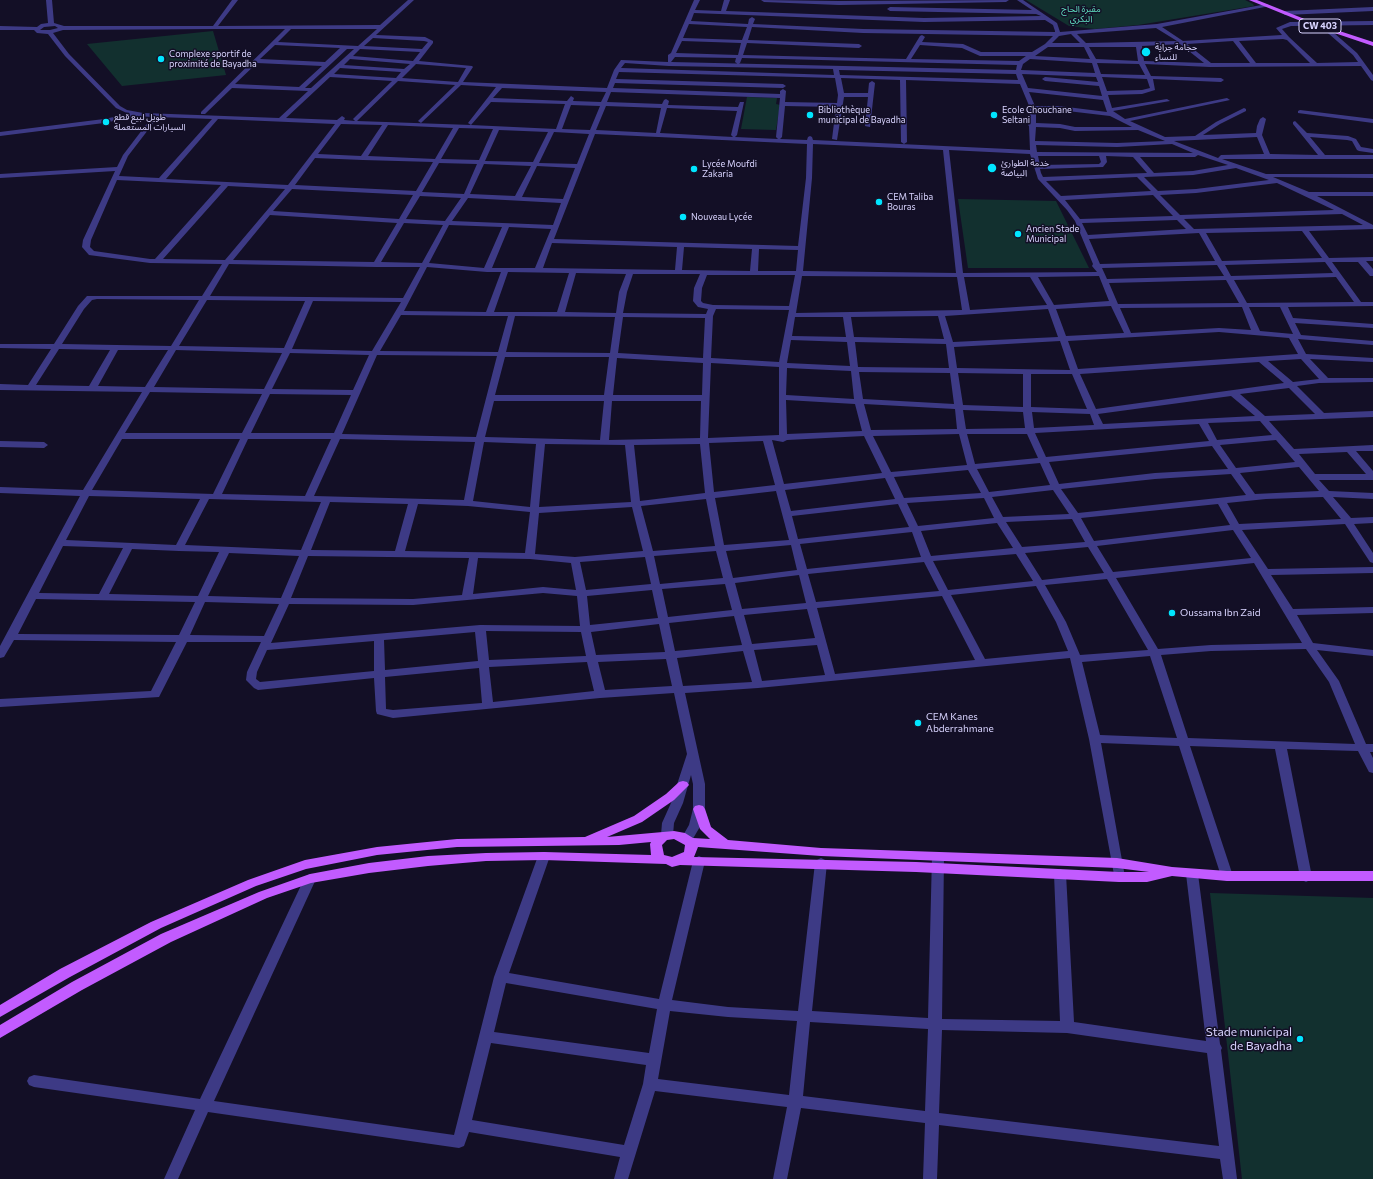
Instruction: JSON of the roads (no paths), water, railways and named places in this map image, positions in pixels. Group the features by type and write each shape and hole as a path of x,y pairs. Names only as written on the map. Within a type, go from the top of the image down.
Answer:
{"main road":[{"name":"CW 403","path":"1252,0 1310,23 1373,44"},
{"name":"CW 403","path":"1256,0 1267,6"},
{"path":"579,842 600,836 638,819 665,801 683,785"},
{"path":"700,810 700,816 706,828 726,846"},
{"path":"0,1012 65,973 156,924 252,882 305,865 377,851 457,843 619,841 674,835 688,840 726,846 821,852 1060,874 1146,877 1172,872"},
{"path":"665,836 656,844 655,849 656,854 666,860"},
{"path":"679,861 689,855 692,846 688,840"},
{"path":"0,1032 77,986 166,938 263,894 310,879 369,868 428,861 486,857 544,856 679,861 821,863 938,862 1117,864 1141,866 1172,872 1227,876 1373,876"}],"street":[{"path":"49,0 51,24"},
{"path":"214,28 235,0"},
{"path":"50,32 67,55 118,107 125,111 156,116 282,117 411,0"},
{"path":"658,132 669,88 664,82 665,72 671,55 697,0"},
{"path":"723,12 727,0"},
{"path":"764,0 860,2 1006,0"},
{"path":"671,55 1020,63 1047,45 1057,34 1057,28 1055,24 1020,0"},
{"path":"860,2 862,8 1038,12"},
{"path":"687,22 863,31 1057,34 1157,26 1267,6"},
{"path":"1285,13 1373,9"},
{"path":"693,11 753,14 863,15 956,20 1046,18"},
{"path":"735,84 739,57 753,14"},
{"path":"857,60 863,31 863,15"},
{"path":"956,20 957,33"},
{"path":"1315,64 1286,37 1280,30 1281,26 1310,23 1373,22"},
{"path":"0,28 36,28 51,24 60,25 63,28"},
{"path":"1157,26 1167,31 1210,65"},
{"path":"203,113 290,27"},
{"path":"36,28 38,32 50,32 63,28 381,27"},
{"path":"1324,27 1355,54 1373,79"},
{"path":"907,61 919,43 924,32"},
{"path":"1073,33 1086,46 1100,74 1101,84 1111,112 1122,121 1201,154 1263,174 1308,194 1372,227"},
{"path":"356,119 415,62 431,42 429,40 372,36"},
{"path":"1047,45 1139,45 1286,37"},
{"path":"679,39 859,46"},
{"path":"1014,40 1051,40"},
{"path":"1235,40 1254,64"},
{"path":"275,43 424,51"},
{"path":"919,43 963,46 980,54 1034,54"},
{"path":"1026,90 1105,96 1153,89 1142,63 1139,45"},
{"path":"300,89 346,46"},
{"path":"348,57 470,67 459,84 420,121"},
{"path":"1027,57 1094,62 1210,65 1363,64"},
{"path":"257,61 326,64"},
{"path":"538,271 608,91 617,70 623,62 737,66 835,67 1021,77 1101,84"},
{"path":"1020,63 1021,77 1033,108 1033,149 1036,167 1041,179 1061,198 1078,221 1129,336"},
{"path":"338,66 406,71"},
{"path":"835,67 841,95 835,139"},
{"path":"617,70 785,75 872,83 1100,74 1221,80"},
{"path":"319,71 330,74 459,84 576,90 782,96"},
{"path":"779,137 785,75"},
{"path":"838,80 903,81"},
{"path":"613,81 783,86"},
{"path":"903,81 904,142"},
{"path":"868,126 872,83"},
{"path":"230,86 312,90"},
{"path":"471,123 491,100 500,86"},
{"path":"518,198 576,90"},
{"path":"734,135 744,95"},
{"path":"841,95 871,95"},
{"path":"491,100 740,109"},
{"path":"1030,100 1059,108"},
{"path":"1122,121 1228,100"},
{"path":"1033,108 1059,108 1111,112 1167,101"},
{"path":"782,104 839,105"},
{"path":"1198,136 1218,123 1244,110"},
{"path":"1300,112 1373,121"},
{"path":"0,134 104,121 137,113 203,113 497,128 658,132 779,137 810,140 835,139 904,142 1033,149 1102,155 1136,156 1201,154"},
{"path":"156,116 125,156 86,240 86,247 92,254 107,257 157,261 425,265 505,271 960,275 1100,273 1219,262 1373,259"},
{"path":"161,180 217,117"},
{"path":"0,655 33,596 86,493 119,436 175,348 204,297 227,262 290,187 341,120 356,119 471,123 556,129"},
{"path":"1264,119 1260,126 1259,135 1268,156"},
{"path":"363,158 387,123"},
{"path":"1295,123 1324,157"},
{"path":"1032,125 1062,126 1075,129 1140,129"},
{"path":"376,264 416,193 457,126"},
{"path":"1062,126 1069,144"},
{"path":"309,498 374,353 399,313 447,223 466,196 497,128"},
{"path":"594,130 946,148 1033,149 1069,144 1172,143"},
{"path":"1164,139 1198,136 1259,135"},
{"path":"1306,136 1348,138 1354,140 1359,149 1373,151"},
{"path":"783,439 783,365 799,274 809,178 810,140"},
{"path":"946,148 960,275 966,311"},
{"path":"1036,167 1097,166 1104,164 1102,155"},
{"path":"313,156 580,166"},
{"path":"1136,156 1153,175"},
{"path":"1214,158 1268,156 1373,158"},
{"path":"1041,179 1102,175 1193,173 1237,165"},
{"path":"1097,166 1102,175"},
{"path":"0,176 119,169"},
{"path":"1263,174 1373,176"},
{"path":"1139,175 1192,231"},
{"path":"115,178 565,200"},
{"path":"1061,198 1156,194 1223,189 1278,181"},
{"path":"157,261 226,184"},
{"path":"1308,194 1373,194"},
{"path":"1078,221 1345,212"},
{"path":"268,213 400,221 554,227"},
{"path":"1305,213 1318,228"},
{"path":"487,270 506,225"},
{"path":"1085,237 1192,231 1372,227"},
{"path":"1304,228 1339,274 1359,304"},
{"path":"1201,231 1244,304 1256,332"},
{"path":"549,241 802,248"},
{"path":"678,273 681,245"},
{"path":"754,273 756,247"},
{"path":"1361,260 1373,274"},
{"path":"489,314 505,271"},
{"path":"560,315 573,272"},
{"path":"604,443 613,355 619,315 623,292 630,272"},
{"path":"704,273 698,288 698,301 701,305 847,315 941,314 1051,306 1115,304 1373,304"},
{"path":"1100,273 1228,278 1339,274"},
{"path":"1034,275 1051,306 1075,372 1100,428"},
{"path":"30,388 81,308 90,298 204,297 406,300"},
{"path":"179,548 245,436 301,322 310,298"},
{"path":"1284,305 1291,320 1295,336 1303,356 1326,381"},
{"path":"713,307 709,316 704,442 710,495 720,548 737,612 749,647 758,685"},
{"path":"399,313 709,316"},
{"path":"468,503 480,439 492,398 512,314"},
{"path":"941,314 954,371 962,431 972,468 1000,520 1061,622 1075,657 1095,739 1119,876"},
{"path":"847,315 859,402 867,433 902,501 927,559 982,664"},
{"path":"1291,320 1373,326"},
{"path":"788,338 949,344 1129,336 1219,330 1373,343"},
{"path":"0,346 286,350 374,353 613,355 855,369 1027,372 1075,372 1303,356 1373,360"},
{"path":"92,389 115,347"},
{"path":"1261,359 1292,385 1322,416"},
{"path":"1027,372 1027,410 1030,431 1056,488 1092,544 1109,576 1154,651 1227,876"},
{"path":"782,397 959,407 1094,412 1326,381 1373,380"},
{"path":"0,387 355,394"},
{"path":"1234,394 1262,418 1292,452 1324,494 1347,520 1373,560"},
{"path":"492,398 705,398"},
{"path":"119,436 336,436 604,443 704,442 783,439 867,433 1030,431 1262,418 1373,414"},
{"path":"1202,421 1215,444 1252,497"},
{"path":"0,490 468,503 535,510 636,504 888,475 1278,437"},
{"path":"767,439 831,678"},
{"path":"530,556 541,441"},
{"path":"629,443 636,504 649,554 655,588 699,784 700,810 688,840"},
{"path":"0,444 44,445"},
{"path":"1292,452 1373,448"},
{"path":"1349,449 1373,477"},
{"path":"786,514 902,501 1056,488 1155,476 1235,471 1302,464"},
{"path":"1312,477 1373,477"},
{"path":"60,544 225,550 530,556 575,560 794,542 1000,520 1075,516 1252,497 1324,494 1373,496"},
{"path":"327,499 267,643 252,672 251,680 258,686 483,664 592,660 670,655 820,641"},
{"path":"1221,500 1256,560 1290,612 1309,646 1334,681 1367,748 1373,769"},
{"path":"399,554 414,501"},
{"path":"33,596 413,602 543,590 582,594 729,581 927,559 1092,544 1236,527 1347,520 1373,520"},
{"path":"103,597 129,546"},
{"path":"0,703 155,694 225,550"},
{"path":"467,598 474,555"},
{"path":"575,560 582,594 585,629 600,694"},
{"path":"11,637 182,639 267,643 480,628 585,629 737,612 945,593 1256,560"},
{"path":"1265,572 1373,570"},
{"path":"1290,612 1373,610"},
{"path":"480,628 488,706"},
{"path":"378,636 380,707 381,711 393,714 600,694 758,685 982,664 1154,651 1309,646 1373,653"},
{"path":"1095,739 1367,748"},
{"path":"1280,744 1306,876"},
{"path":"665,836 668,823 683,785 692,754"},
{"path":"34,1081 459,1142 501,977 544,856"},
{"path":"621,1179 650,1084 664,1005 699,861"},
{"path":"930,1179 938,862"},
{"path":"780,1179 795,1101 821,863"},
{"path":"1060,874 1067,1027"},
{"path":"1192,874 1215,1048 1230,1179"},
{"path":"172,1179 204,1106 310,879"},
{"path":"501,977 664,1005 804,1018 935,1024 1067,1027 1215,1048"},
{"path":"486,1036 654,1060"},
{"path":"650,1084 1228,1154"},
{"path":"464,1125 629,1152"}],"place":[{"name":"حجامة جراية للنساء","path":"1146,52"},
{"name":"Complexe sportif de proximité de Bayadha","path":"161,59"},
{"name":"Bibliothèque municipal de Bayadha","path":"810,115"},
{"name":"Ecole Chouchane Seltani","path":"994,115"},
{"name":"طويل لبيع قطع السيارات المستعملة","path":"106,122"},
{"name":"خدمة الطوارئ البياضة","path":"992,168"},
{"name":"Lycée Moufdi Zakaria","path":"694,169"},
{"name":"CEM Taliba Bouras","path":"879,202"},
{"name":"Nouveau Lycée","path":"683,217"},
{"name":"Ancien Stade Municipal","path":"1018,234"},
{"name":"Oussama Ibn Zaid","path":"1172,613"},
{"name":"CEM Kanes Abderrahmane","path":"918,723"},
{"name":"Stade municipal de Bayadha","path":"1300,1039"}],"park label":[{"name":"مقبرة الحاج البكري","path":"1081,14"}]}
